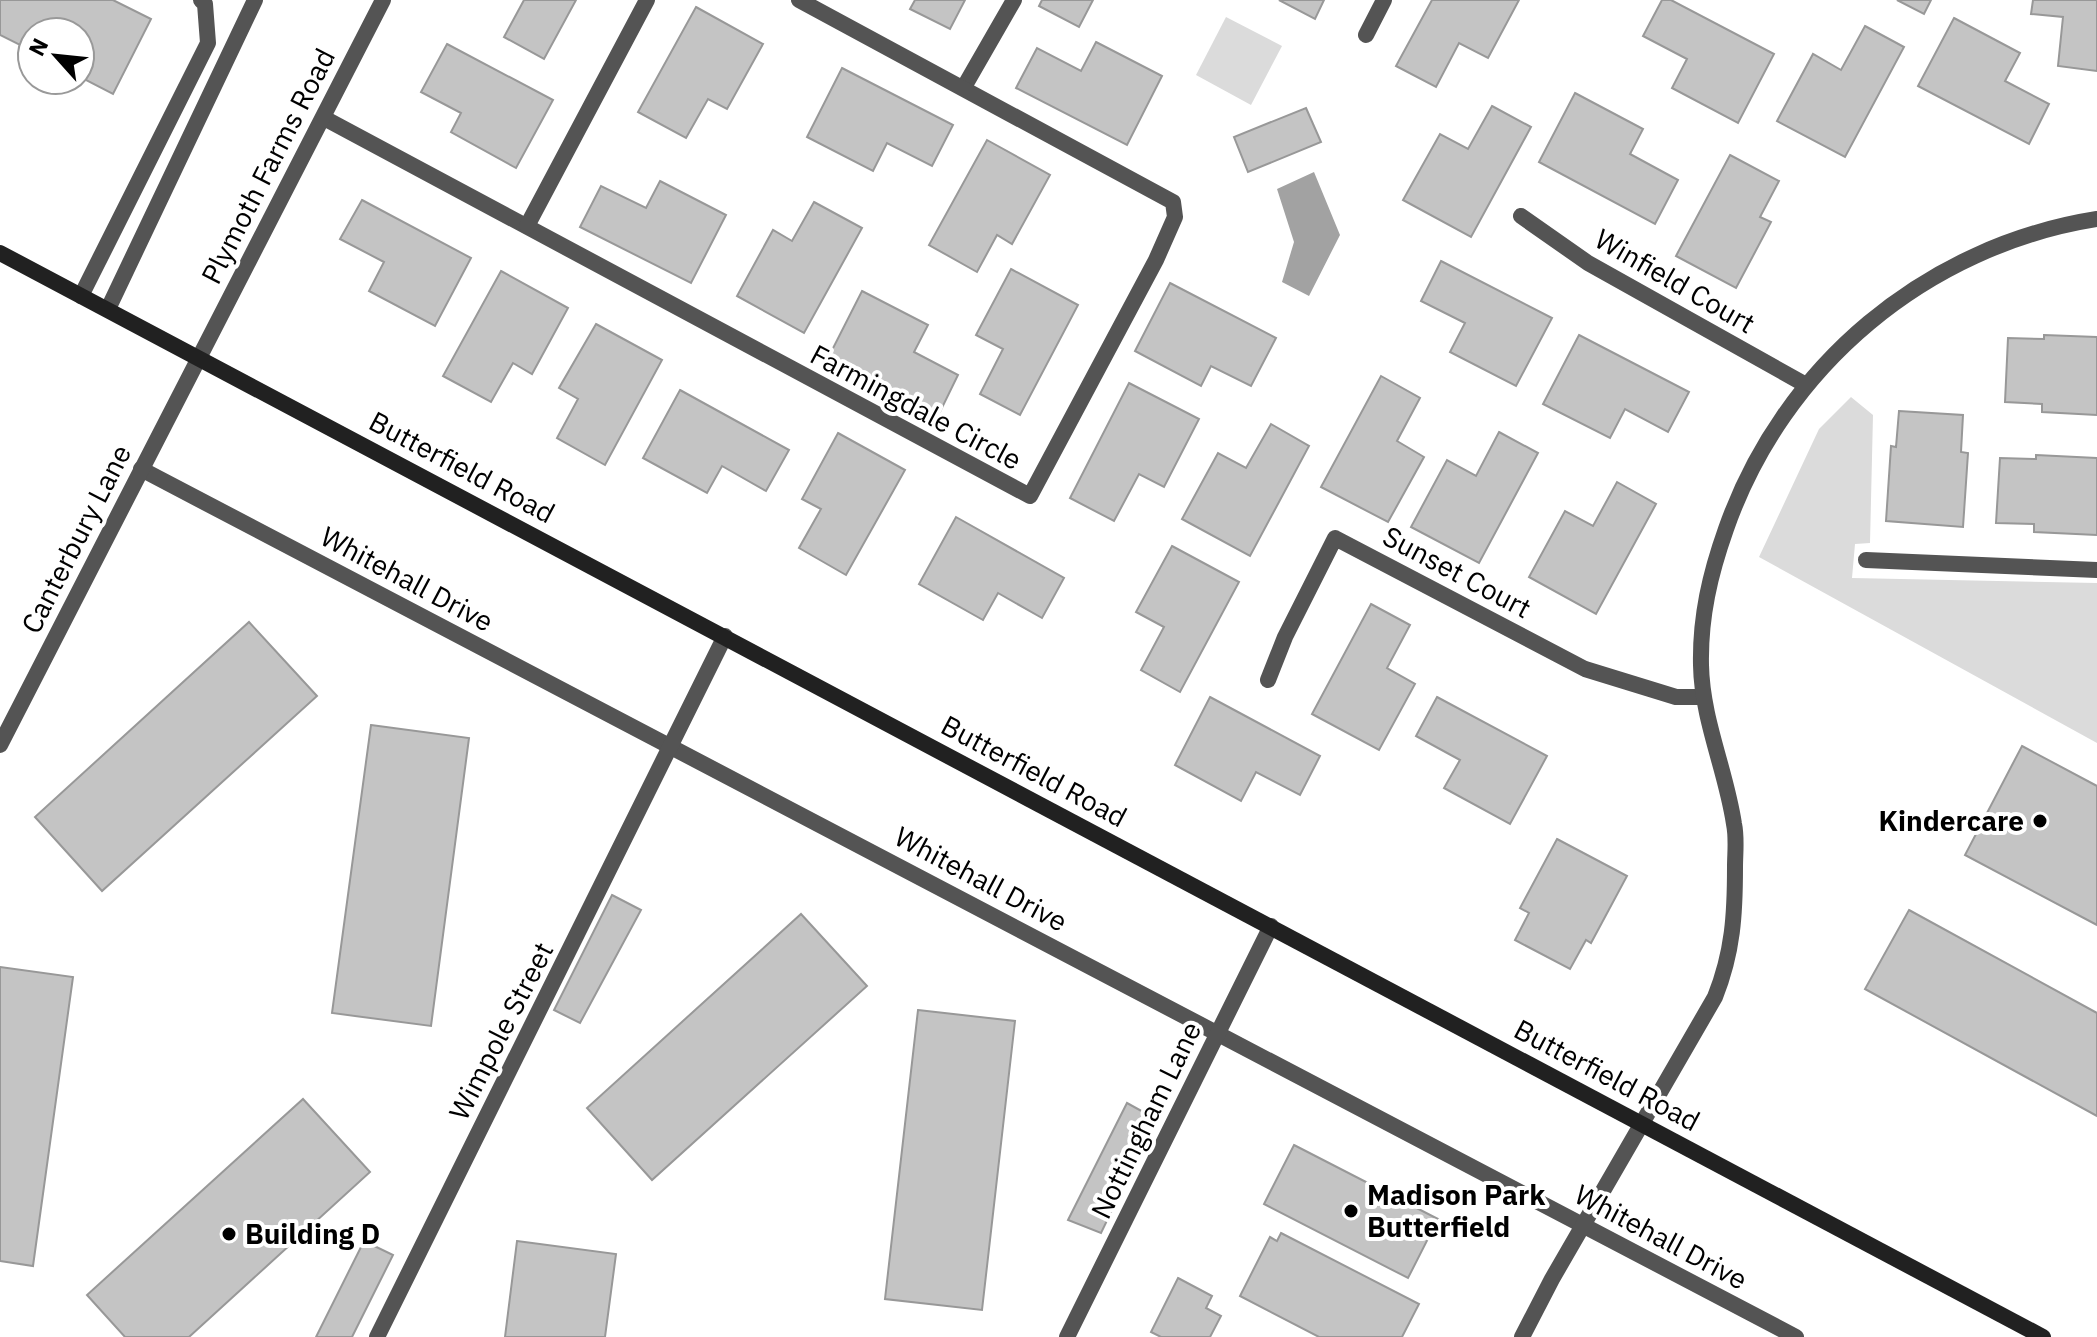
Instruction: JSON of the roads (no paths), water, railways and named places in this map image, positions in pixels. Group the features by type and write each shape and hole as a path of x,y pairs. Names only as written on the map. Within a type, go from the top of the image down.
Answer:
{"main road":[{"name":"Butterfield Road","path":"0,253 2043,1337"}],"street":[{"path":"81,296 208,43 205,4 201,0"},
{"path":"108,309 255,0"},
{"name":"Plymoth Farms Road","path":"198,356 383,0"},
{"path":"527,226 647,0"},
{"name":"Farmingdale Circle","path":"324,118 481,205 527,226 734,340 1030,496 1156,260 1175,217 1173,202 799,0"},
{"path":"964,87 1014,0"},
{"path":"1366,35 1384,0"},
{"name":"Winfield Court","path":"1521,216 1588,263 1806,385"},
{"path":"1522,1337 1583,1224 1644,1124 1715,997 1729,963 1735,931 1735,826 1703,697 1701,661 1706,584 1742,483 1766,440 1806,385 1861,326 1928,278 1997,246 2097,219"},
{"name":"Canterbury Lane","path":"0,745 198,356"},
{"name":"Whitehall Drive","path":"141,469 1796,1337"},
{"name":"Sunset Court","path":"1268,680 1285,637 1335,538 1585,669 1676,697 1703,697"},
{"path":"1866,560 2097,570"},
{"name":"Wimpole Street","path":"377,1337 673,748 725,636"},
{"name":"Nottingham Lane","path":"1067,1337 1271,926"}],"place":[{"name":"Kindercare","path":"2040,821"},
{"name":"Madison Park Butterfield","path":"1351,1211"},
{"name":"Building D","path":"229,1234"}]}
